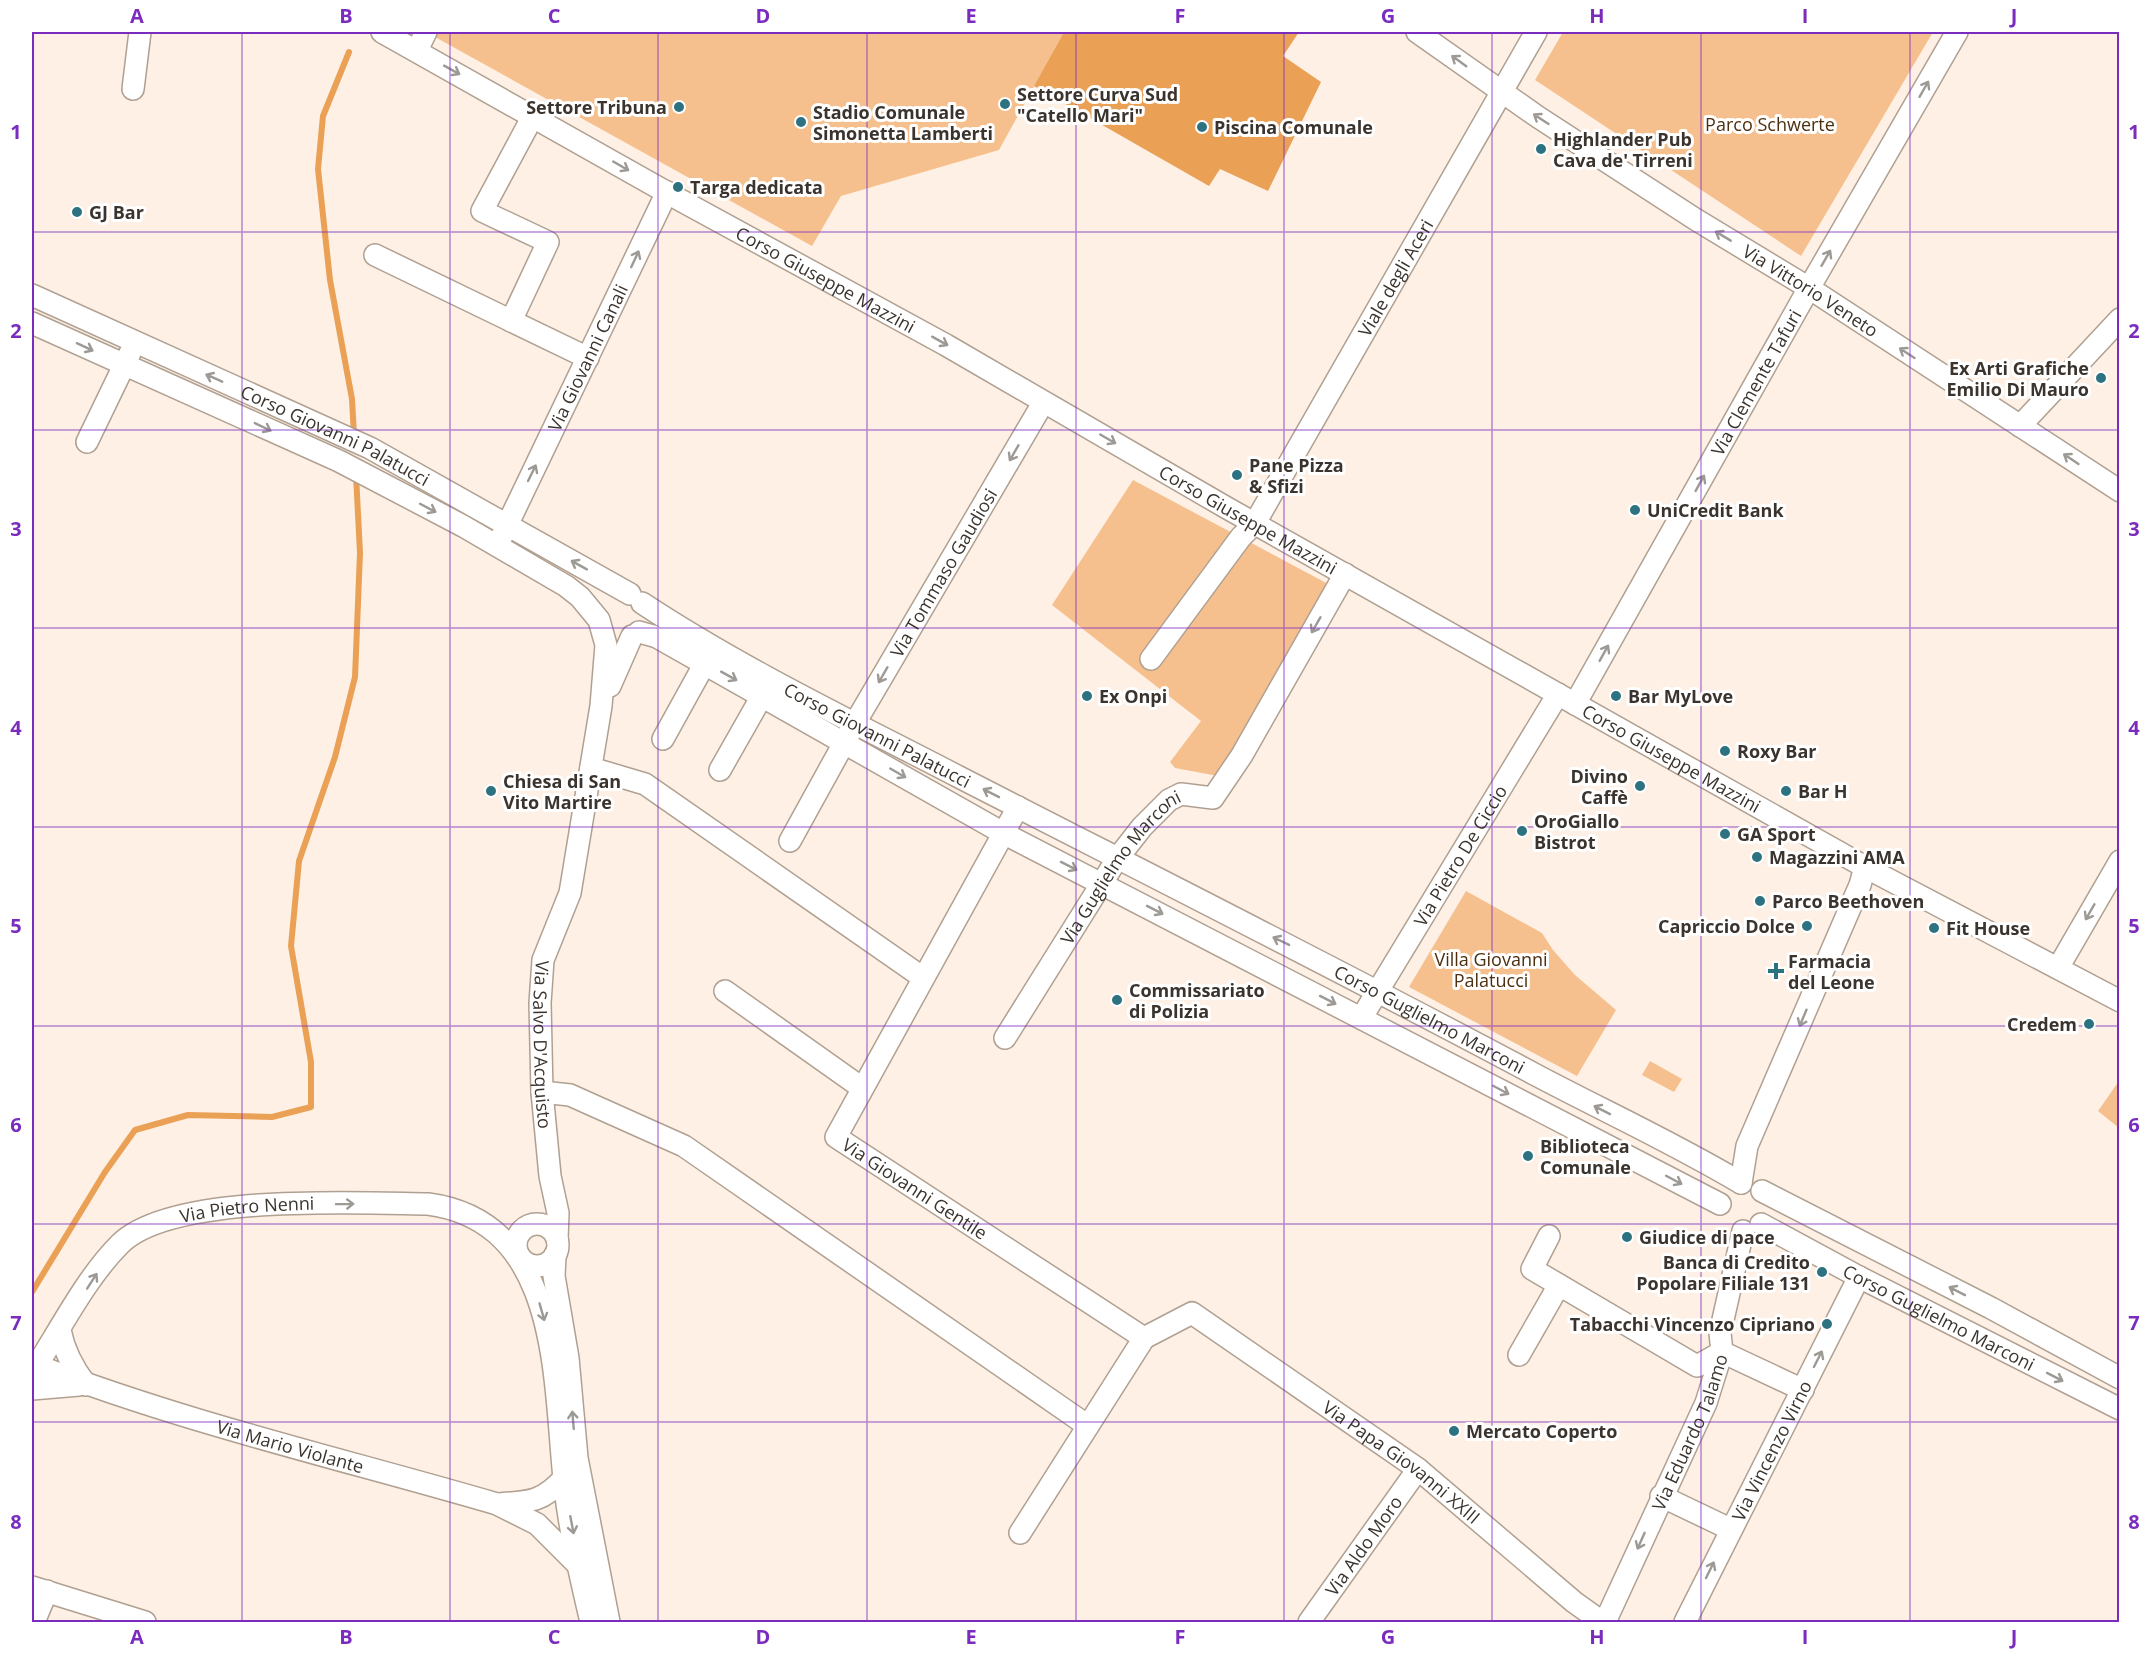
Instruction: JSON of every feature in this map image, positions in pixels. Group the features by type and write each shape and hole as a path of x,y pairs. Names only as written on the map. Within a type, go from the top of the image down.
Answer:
{"street":[{"path":"133,88 140,32"},
{"name":"Corso Giuseppe Mazzini","path":"382,32 421,41 533,116 667,192 946,345 1255,524 1865,867 2120,1001"},
{"name":"Via Vittorio Veneto","path":"1417,32 1500,92 1695,219 1809,288 2120,491"},
{"name":"Viale degli Aceri","path":"1151,659 1240,537 1255,524 1536,32"},
{"name":"Via Clemente Tafuri","path":"1567,699 1957,32"},
{"path":"511,321 548,242 482,211 533,116"},
{"name":"Via Giovanni Canali","path":"497,546 667,192"},
{"path":"375,255 588,358"},
{"name":"Corso Giovanni Palatucci","path":"32,295 370,448 636,598 676,625 855,723 1117,860"},
{"path":"2020,426 2120,319"},
{"name":"Corso Giovanni Palatucci","path":"32,324 339,461 566,586 580,597 609,635 621,639 636,634 657,637 1003,833 1103,884"},
{"path":"87,442 136,342"},
{"path":"239,417 249,393"},
{"name":"Via Tommaso Gaudiosi","path":"790,842 844,742 1043,402"},
{"path":"298,443 317,424"},
{"name":"Via Guglielmo Marconi","path":"1005,1038 1117,860 1142,827 1169,800 1181,794 1213,798 1242,755 1345,574"},
{"path":"599,620 599,612 607,598 615,594 636,598 645,622 636,634"},
{"name":"Via Salvo D'Acquisto","path":"556,1247 558,1214 550,1176 542,1092 540,1003 543,960 570,893 601,706 606,645 599,620"},
{"name":"Via Salvo D'Acquisto","path":"601,706 636,634"},
{"path":"663,739 705,663"},
{"path":"720,770 762,696"},
{"name":"Via Pietro De Ciccio","path":"1362,1017 1377,989 1567,699"},
{"path":"591,768 645,784 922,977"},
{"name":"Via Giovanni Gentile","path":"1018,807 922,977 836,1137 1144,1338"},
{"name":"Corso Guglielmo Marconi","path":"1117,860 1377,989 1741,1183"},
{"path":"2058,968 2120,861"},
{"path":"1741,1183 1747,1146 1860,885 1865,867"},
{"name":"Corso Guglielmo Marconi","path":"1103,884 1720,1204"},
{"path":"725,991 862,1089"},
{"path":"542,1092 570,1095 684,1146 1088,1426"},
{"path":"1630,1157 1642,1130"},
{"path":"1720,1171 1747,1146"},
{"path":"550,1176 534,1224 519,1234 516,1246 533,1282 544,1319 564,1478 591,1623"},
{"path":"1741,1183 1749,1183 1762,1191 1768,1204 1768,1211 1752,1227 1729,1226 1721,1212 1720,1204 1727,1190 1741,1183"},
{"name":"Corso Guglielmo Marconi","path":"1762,1191 1991,1308 2114,1375"},
{"name":"Via Pietro Nenni","path":"34,1369 101,1266 121,1244 136,1232 224,1207 383,1203 448,1207 483,1223 520,1258"},
{"path":"534,1224 546,1226 556,1247 554,1276 568,1358 577,1458 609,1623"},
{"name":"Corso Guglielmo Marconi","path":"1752,1227 2120,1409"},
{"name":"Via Eduardo Talamo","path":"1604,1623 1706,1403 1722,1352 1720,1333 1752,1227"},
{"path":"1549,1236 1532,1269 1697,1366 1722,1352 1803,1390"},
{"path":"520,1258 535,1266 546,1263 556,1247"},
{"name":"Via Vincenzo Virno","path":"1685,1623 1730,1529 1859,1278"},
{"path":"1519,1355 1559,1285"},
{"path":"1976,1337 1991,1308"},
{"name":"Via Papa Giovanni XXIII","path":"1144,1338 1192,1313 1418,1469 1571,1600 1604,1623"},
{"path":"60,1330 62,1343 73,1368 86,1385"},
{"path":"1020,1533 1144,1338"},
{"name":"Via Mario Violante","path":"34,1369 229,1429 497,1504 537,1524 579,1566"},
{"path":"2093,1396 2114,1375"},
{"name":"Via Mario Violante","path":"32,1389 86,1385"},
{"name":"Via Aldo Moro","path":"1309,1623 1418,1469"},
{"name":"Via Mario Violante","path":"497,1504 527,1502 550,1493 564,1478"},
{"path":"1661,1496 1730,1529"},
{"path":"34,1623 39,1589 145,1623"}],"green space":[{"name":"Stadio Comunale Simonetta Lamberti","path":"426,32 1064,32 999,150 841,196 812,246"},
{"name":"Parco Schwerte","path":"1563,32 1933,32 1801,256 1535,80"},
{"path":"1133,480 1330,585 1218,776 1175,768 1170,762 1201,721 1052,605"},
{"name":"Villa Giovanni Palatucci","path":"1466,891 1542,933 1553,950 1575,975 1616,1010 1577,1076 1409,987"},
{"path":"1650,1061 1682,1079 1674,1092 1642,1075"},
{"path":"2119,1081 2120,1128 2098,1111"}],"shaded area":[{"name":"Piscina Comunale","path":"1064,32 1299,32 1283,56 1321,82 1268,191 1220,169 1209,186 1034,86"}],"waterway":[{"path":"349,52 323,116 318,169 330,280 352,399 354,435"},
{"path":"32,1292 105,1172 135,1130 188,1115 272,1117 311,1107 311,1062 291,946 299,861 335,757 355,677 360,553 356,475"}],"place":[{"name":"Settore Curva Sud \"Catello Mari\"","path":"1005,104"},
{"name":"Settore Tribuna","path":"679,107"},
{"name":"Stadio Comunale Simonetta Lamberti","path":"801,122"},
{"name":"Piscina Comunale","path":"1202,127"},
{"name":"Highlander Pub Cava de' Tirreni","path":"1541,149"},
{"name":"Targa dedicata","path":"678,187"},
{"name":"GJ Bar","path":"77,212"},
{"name":"Ex Arti Grafiche Emilio Di Mauro","path":"2101,378"},
{"name":"Pane Pizza & Sfizi","path":"1237,475"},
{"name":"UniCredit Bank","path":"1635,510"},
{"name":"Ex Onpi","path":"1087,696"},
{"name":"Bar MyLove","path":"1616,696"},
{"name":"Roxy Bar","path":"1725,751"},
{"name":"Divino Caffè","path":"1640,786"},
{"name":"Chiesa di San Vito Martire","path":"491,791"},
{"name":"Bar H","path":"1786,791"},
{"name":"OroGiallo Bistrot","path":"1522,831"},
{"name":"GA Sport","path":"1725,834"},
{"name":"Magazzini AMA","path":"1757,857"},
{"name":"Parco Beethoven","path":"1760,901"},
{"name":"Capriccio Dolce","path":"1807,926"},
{"name":"Fit House","path":"1934,928"},
{"name":"Farmacia del Leone","path":"1776,971"},
{"name":"Commissariato di Polizia","path":"1117,1000"},
{"name":"Credem","path":"2089,1024"},
{"name":"Biblioteca Comunale","path":"1528,1156"},
{"name":"Giudice di pace","path":"1627,1237"},
{"name":"Banca di Credito Popolare Filiale 131","path":"1822,1272"},
{"name":"Tabacchi Vincenzo Cipriano","path":"1827,1324"},
{"name":"Mercato Coperto","path":"1454,1431"}]}
